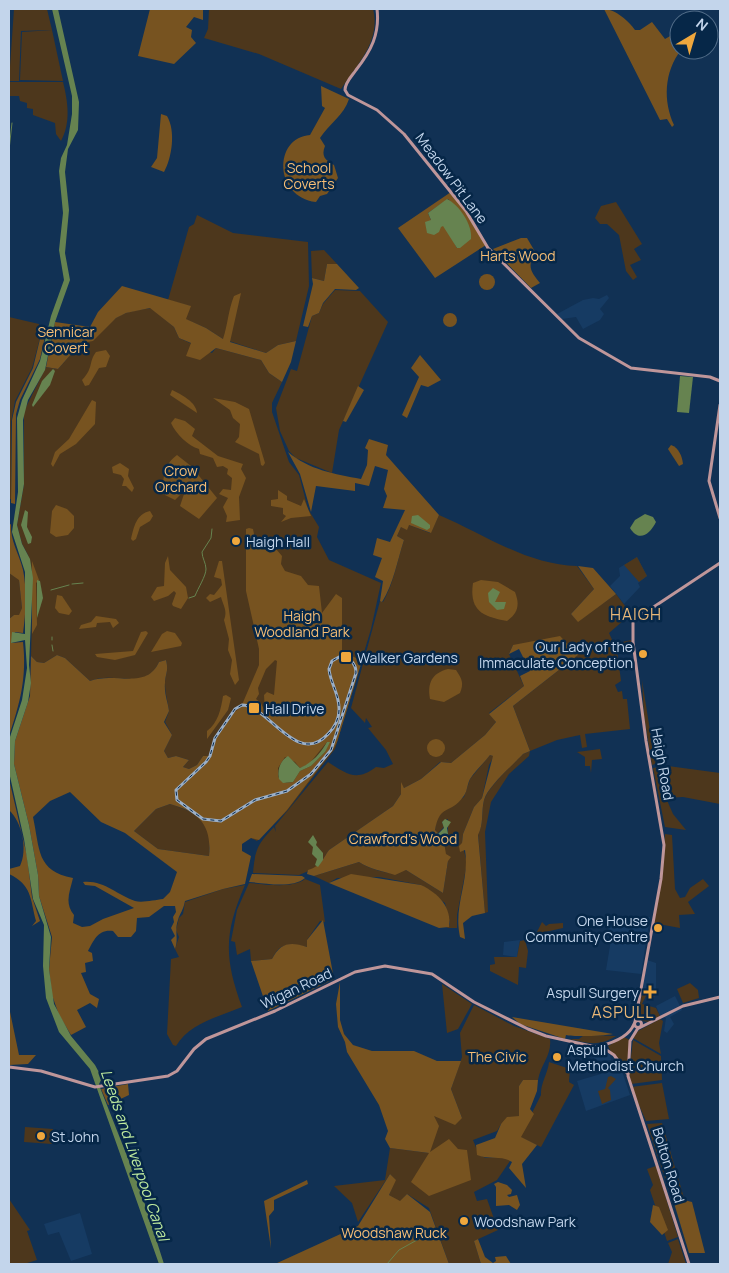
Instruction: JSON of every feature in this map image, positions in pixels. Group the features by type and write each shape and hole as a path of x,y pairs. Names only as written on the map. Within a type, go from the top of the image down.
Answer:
{"main road":[{"name":"Meadow Pit Lane","path":"377,9 378,28 372,46 348,81 345,88 348,95 377,110 404,134 466,211 488,248 580,338 631,368 710,377 720,381"},
{"path":"720,406 709,481 720,518"},
{"name":"Haigh Road","path":"639,1028 636,1014 661,879 664,845 646,741 633,642 633,620 634,617 646,612 720,563"},
{"name":"Wigan Road","path":"9,1067 41,1071 95,1087 168,1076 177,1071 194,1049 206,1039 275,1011 355,972 386,966 432,974 474,1002 528,1029 546,1036 597,1046 611,1052"},
{"path":"650,1023 637,1022 639,1028 650,1023 689,1004 720,997"},
{"name":"Wigan Road","path":"597,1046 623,1037 631,1032 637,1022"},
{"name":"Bolton Road","path":"627,1073 630,1041 639,1028"},
{"path":"623,1037 628,1037 630,1041"},
{"path":"610,1043 608,1048 611,1052"},
{"name":"Bolton Road","path":"611,1052 627,1073 689,1264"},
{"path":"621,1063 624,1064 628,1060"}],"shaded area":[{"path":"52,9 58,9 79,102 78,130 68,149 65,172 69,210 65,253 70,280 55,322 45,370 28,400 23,420 24,484 17,525 22,544 30,559 33,578 29,665 31,683 28,702 15,741 14,764 29,825 38,875 39,896 51,937 49,969 54,1004 71,1036 95,1065 102,1078 99,1084 140,1189 164,1264 159,1264 90,1069 59,1032 46,998 43,966 44,925 33,899 24,839 9,772 9,740 22,700 27,668 25,640 11,643 12,632 25,634 25,572 12,532 18,492 17,418 22,400 40,361 51,316 64,280 59,250 63,213 59,171 61,158 67,145 72,114 72,96"},
{"path":"447,199 464,216 470,228 471,239 460,248 457,248 443,226 434,235 427,233 425,222 431,220 428,213"},
{"path":"607,295 609,298 600,309 604,314 600,320 583,329 576,317 562,319 557,314 583,300 599,299"},
{"path":"53,369 55,371 50,385 33,407 32,405 42,381"},
{"path":"680,376 693,377 689,413 677,412"},
{"path":"25,510 28,512 27,527 32,537 31,543 28,544 21,525"},
{"path":"645,514 653,517 656,522 651,530 641,536 633,533 630,528 635,520"},
{"path":"418,515 430,525 430,528 427,530 411,523 412,516"},
{"path":"637,557 647,576 638,583 640,587 624,604 610,586 620,576 619,568"},
{"path":"37,580 40,581 43,598 37,618"},
{"path":"493,588 500,592 495,602 506,602 504,609 497,610 489,602 488,593"},
{"path":"327,742 330,742 325,752 311,766 300,771 293,782 283,783 279,779 278,772 285,758 288,756 300,768 316,757"},
{"path":"445,819 451,822 447,828 448,834 435,842 435,837 444,828 442,822"},
{"path":"313,835 317,842 316,845 323,853 323,860 318,867 315,865 317,859 312,854 313,847 308,842"},
{"path":"650,917 641,974 606,970 611,940 607,925"},
{"path":"520,940 517,957 503,955 504,942"},
{"path":"647,960 656,963 656,990 643,988"},
{"path":"675,996 682,1010 670,1017 674,1024 667,1033 664,1031 666,1018 660,1016 656,1006"},
{"path":"593,1048 605,1050 610,1055 611,1060 594,1061"},
{"path":"621,1068 630,1095 586,1111 577,1081"},
{"path":"80,1213 92,1254 71,1261 59,1232 48,1235 44,1224"}],"green space":[{"path":"14,9 47,9 52,30 21,31 19,81 9,81"},
{"path":"150,9 203,9 203,20 194,17 186,27 192,30 191,37 196,43 174,64 138,56"},
{"path":"209,9 373,9 374,31 361,61 341,89 259,54 204,38 208,29"},
{"path":"604,9 613,11 621,16 635,30 640,30 652,22 665,39 669,37 669,60 675,60 668,77 667,97 670,116 674,125 672,127 667,119 660,120"},
{"path":"52,30 63,81 20,80 22,32"},
{"path":"10,82 63,82 68,112 66,127 61,141 56,134 55,123 33,115 33,109 27,108 27,103 20,101 19,96 9,96"},
{"name":"School Coverts","path":"321,86 349,99 344,110 320,138 325,146 323,152 325,157 334,165 338,178 327,194 320,196 316,202 302,198 292,190 283,168 289,146 298,139 310,135 325,108 322,106"},
{"path":"161,114 167,116 170,122 172,137 171,152 164,172 151,167 157,158"},
{"path":"451,192 471,219 486,245 435,278 398,228","holes":["448,199 466,220 457,248 446,227 431,220 428,213"]},
{"path":"616,202 642,244 634,249 641,260 630,265 637,277 633,280 626,271 619,235 607,224 600,224 595,218 601,206"},
{"path":"197,215 233,233 308,242 309,286 296,341 278,345 266,353 223,339 206,328 185,319 190,306 168,300 189,227 194,224"},
{"name":"Harts Wood","path":"521,238 527,238 537,255 531,261 531,268 540,283 531,288 493,249"},
{"path":"324,250 337,264 327,264 324,281 312,278 311,251"},
{"path":"327,264 337,264 359,288 356,290 335,289 323,303 319,313 312,316 308,327 303,326 313,284 312,278 324,281"},
{"path":"487,274 495,282 487,290 479,282"},
{"name":"Sennicar Covert","path":"122,286 191,306 186,319 206,328 223,339 234,296 241,293 230,342 266,353 278,345 296,341 291,362 282,382 269,373 261,360 216,348 200,360 186,356 191,343 179,338 174,327 150,308 126,313 116,318 93,341 81,343 58,369 46,367 55,322 90,327 98,312"},
{"path":"335,290 360,291 388,322 339,430 332,473 296,458 289,451 280,431 276,408 291,369 297,371 312,316 319,313 323,304"},
{"name":"Haigh Woodland Park","path":"151,308 174,327 179,338 212,353 216,348 261,360 269,373 282,382 272,403 272,412 289,462 299,475 308,509 319,527 317,537 329,560 381,583 371,629 335,749 287,811 257,841 249,837 209,757 203,756 197,765 189,769 183,767 189,760 176,756 168,758 164,751 172,735 165,722 169,711 165,687 166,660 159,662 153,671 138,679 100,678 90,681 65,658 57,655 44,663 37,662 31,656 33,578 28,555 22,544 17,525 24,484 24,411 46,367 58,369 81,343 92,340 120,316 133,311"},
{"path":"447,313 453,313 457,320 453,327 447,327 443,323 443,317"},
{"path":"9,317 39,324 40,338 32,368 15,401 11,422 11,499 9,499"},
{"path":"40,327 46,328 46,332 40,359 20,400 16,414 15,504 11,503 12,420 16,402 33,368 40,339"},
{"path":"106,350 110,356 106,367 99,368 89,385 85,386 82,380 88,372 96,352"},
{"path":"420,355 441,380 428,387 421,385 407,418 402,415 419,377 411,368"},
{"path":"358,386 364,390 346,422 343,421"},
{"path":"172,390 191,402 197,413 170,395"},
{"path":"213,398 235,402 249,409 265,463 263,466 261,465 259,454 235,442 239,437 240,424 233,418 230,410"},
{"path":"92,400 96,402 95,424 76,444 60,454 53,467 51,464 55,452 69,439"},
{"path":"175,418 185,421 195,429 192,436 218,456 243,464 241,469 246,478 239,497 240,520 226,522 227,516 223,507 228,498 219,494 223,489 231,490 232,478 227,474 228,469 223,466 217,467 213,458 200,454 199,449 183,439 171,423"},
{"path":"369,439 388,445 386,455 439,515 431,533 409,525 407,530 401,527 397,536 404,540 392,580 382,602 380,601 383,581 375,577 382,558 373,555 377,538 390,542 405,510 383,508 387,496 384,489 388,470 375,466 369,486 355,483 355,491 316,486 311,512 300,474 288,452 313,467 361,479 367,465 368,450 365,448"},
{"path":"671,445 681,455 683,464 679,466 668,449"},
{"name":"Crow Orchard","path":"177,455 191,466 217,498 199,519 180,506 184,494 182,493 175,500 165,495 163,484 166,468"},
{"path":"120,463 129,469 128,476 134,488 132,492 126,486 122,486 124,479 121,475 113,473 112,467"},
{"path":"278,490 287,496 287,500 301,506 304,499 311,516 291,518 281,522 286,516 283,514 283,508 271,506 271,500 278,499"},
{"path":"56,505 67,509 74,516 74,528 68,535 56,537 50,533 52,511"},
{"path":"150,511 153,516 150,521 140,527 136,539 133,541 131,539 136,522 142,515"},
{"path":"439,515 523,554 559,564 577,566 594,589 571,614 578,621 616,594 631,614 609,633 614,644 631,640 633,648 617,650 621,681 615,685 618,692 622,691 623,699 627,699 630,729 585,734 587,747 582,748 580,735 557,740 530,751 513,706 578,655 513,645 509,654 524,686 489,713 496,722 485,735 451,763 440,762 421,779 404,788 401,784 401,794 393,806 329,850 318,867 299,875 253,873 256,852 264,838 274,827 276,832 275,826 328,762 352,775 363,774 376,767 384,768 393,764 386,750 368,728 372,727 366,718 365,723 351,708 380,601 383,602 390,587 404,540 397,536 401,527 409,525 430,533"},
{"path":"11,524 13,542 23,570 26,601 23,633 15,632 11,643 23,642 24,667 19,701 9,736 9,619 14,615 19,615 22,608 19,580 9,573 9,525"},
{"name":"Haigh Woodland Park","path":"246,529 253,529 255,539 259,545 271,543 282,556 281,564 285,571 301,576 308,585 319,586 322,613 336,594 342,598 342,651 362,661 337,742 287,810 259,840 251,838 242,844 242,851 251,856 245,884 185,901 176,928 177,941 175,949 171,940 175,936 171,928 176,912 175,906 164,906 149,917 137,918 136,931 131,937 118,937 113,931 104,932 97,936 88,951 92,953 93,961 85,963 86,972 81,973 90,994 99,999 97,1008 90,1003 77,1010 86,1027 71,1035 59,1015 52,995 49,969 52,937 39,896 38,875 29,825 14,764 15,741 30,696 31,656 37,662 44,663 57,655 65,658 90,681 146,676 153,671 159,662 166,660 165,691 169,711 164,722 172,735 164,751 168,758 176,756 189,760 183,767 189,769 197,765 203,756 211,756 216,739 232,714 241,707 259,665 259,649 246,591","holes":["275,660 277,661 274,695 267,692 264,695 265,712 261,703 256,699 259,694 258,688 266,669","327,742 325,752 311,766 300,771 293,782 286,783 278,777 278,768 285,757 295,762 300,768 309,764","70,792 101,822 125,833 177,872 170,892 163,899 138,902 97,883 83,882 85,885 95,886 134,908 103,919 90,926 82,927 73,923 74,915 68,901 73,878 61,875 46,864 39,849 37,839 33,817 50,801","170,804 189,811 202,821 208,836 209,856 158,849 134,831 156,809"]},
{"path":"168,556 170,570 186,587 188,598 181,609 172,604 176,593 174,591 168,596 154,601 151,597 157,587 164,586 165,563"},
{"path":"637,557 647,576 639,582 624,565"},
{"path":"32,561 39,580 36,583 37,625 32,634"},
{"path":"219,561 222,561 239,680 235,685 230,674 232,660 228,650 229,639 224,620 226,614 224,605 221,597 210,602 206,598 210,594 214,595 222,585 221,579 214,577"},
{"path":"578,566 593,568 616,594 578,622 571,614 594,589"},
{"path":"9,573 19,579 22,608 20,615 14,615 9,619"},
{"path":"481,580 498,582 515,592 517,601 516,612 507,621 484,614 475,606 472,592 473,583"},
{"path":"57,595 62,596 72,611 69,615 59,613 55,608"},
{"path":"96,616 116,619 119,623 113,628 110,622 97,623 96,627 79,629 81,625 91,622"},
{"path":"146,631 148,633 135,655 115,660 97,657 95,654 133,651 141,632"},
{"path":"167,631 175,633 182,643 181,646 151,652 162,634"},
{"name":"Crawford's Wood","path":"560,636 578,655 513,706 530,751 523,754 486,794 478,835 485,913 472,916 463,923 465,939 460,937 458,925 466,861 465,850 460,852 459,846 462,843 463,834 474,807 482,798 493,756 490,755 472,776 463,797 454,806 443,812 437,822 435,830 438,833 435,837 438,841 443,837 446,854 451,857 448,861 443,893 406,870 395,875 359,862 314,876 307,874 308,870 316,867 321,862 329,850 393,806 401,794 401,782 404,788 421,779 441,762 451,763 485,735 496,722 489,714 524,686 520,676 530,671 519,649 509,654 513,645"},
{"path":"448,669 456,670 460,676 462,686 460,693 444,702 430,699 429,688 432,679 438,673"},
{"path":"642,680 654,756 658,763 652,765 644,716"},
{"path":"226,695 231,698 228,710 207,739 207,731 216,720 223,696"},
{"path":"436,739 442,742 445,748 442,754 436,757 430,754 427,748 430,742"},
{"path":"600,749 602,759 592,760 591,773 590,766 585,766 585,757 577,752"},
{"path":"530,751 529,756 509,774 491,802 485,832 488,912 485,913 478,834 481,826 484,800 491,788 502,776 523,754"},
{"path":"490,755 494,756 489,765 482,798 474,807 463,834 462,843 467,863 457,915 457,928 447,928 450,924 445,903 421,885 379,877 337,878 329,883 314,876 359,862 386,872 392,873 406,870 443,893 448,861 442,844 443,837 448,834 448,819 442,822 444,827 438,833 435,830 436,820 443,810 464,797 470,779"},
{"path":"668,766 720,773 720,804 683,797 666,798 673,814 686,830 665,827 653,768"},
{"path":"9,779 27,856 32,897 40,921 32,926 36,921 29,893 17,878 9,874 9,869 20,866 23,844 20,829 14,815 9,810"},
{"path":"170,804 188,811 205,824 210,835 209,856 158,849 134,831 156,809"},
{"path":"665,834 672,835 675,889 680,898 685,897 690,888 703,879 709,886 688,902 695,914 679,915 680,928 653,923 661,879"},
{"path":"252,874 302,876 305,878 293,883 270,884 249,882"},
{"name":"Crawford's Wood","path":"351,874 421,885 427,888 446,907 449,927 439,928 329,883"},
{"path":"305,879 320,885 325,922 320,921 307,940 307,947 286,945 278,949 272,959 251,961 250,949 237,955 235,942 231,941 237,910 249,883 286,885"},
{"path":"245,885 233,917 229,946 232,974 242,1007 197,1026 182,1038 176,1046 173,1045 167,1034 171,959 179,957 175,949 179,937 176,930 179,918 183,914 185,902 223,889"},
{"path":"323,920 334,979 268,1011 251,961 272,959 278,950 286,945 295,944 307,947 307,940"},
{"path":"542,922 546,926 563,923 563,928 536,934"},
{"path":"525,940 528,951 526,968 519,967 518,985 490,971 490,965 495,964 494,957 517,957 520,941"},
{"path":"340,982 340,1020 344,1034 353,1045 372,1051 414,1051 437,1061 461,1061 451,1089 462,1118 455,1125 434,1116 439,1126 430,1152 449,1139 458,1149 467,1150 471,1180 429,1196 411,1182 429,1153 390,1148 385,1139 388,1131 379,1105 347,1052 345,1042 338,1027 336,1004"},
{"path":"690,983 698,990 699,998 683,1003 677,989"},
{"path":"442,984 472,1004 458,1029 447,1033"},
{"path":"642,993 655,996 653,998 646,996 642,1004 656,1008 660,1016 649,1022 642,1021 638,1015"},
{"name":"The Civic","path":"474,1005 514,1026 550,1039 550,1045 538,1080 523,1080 519,1086 519,1116 501,1124 497,1131 473,1140 479,1155 486,1158 505,1157 510,1161 497,1180 474,1192 477,1201 487,1199 498,1230 474,1241 481,1264 449,1264 429,1208 407,1194 400,1202 389,1195 395,1180 390,1174 358,1222 352,1203 334,1186 385,1180 390,1148 429,1153 434,1115 462,1118 451,1089 462,1057 460,1033"},
{"path":"9,1007 19,1055 36,1055 28,1064 9,1065"},
{"path":"512,1017 613,1034 566,1035 565,1039 520,1024"},
{"path":"660,1019 663,1021 659,1043 661,1054 633,1038 638,1031"},
{"path":"584,1035 616,1036 598,1043 587,1043 569,1039 579,1039"},
{"path":"624,1037 630,1040 628,1060 623,1064 611,1052 608,1046"},
{"path":"633,1040 661,1056 662,1080 631,1084 629,1073"},
{"path":"549,1062 570,1069 569,1082 574,1085 541,1147 520,1137 541,1095"},
{"path":"611,1076 616,1079 608,1088 611,1100 602,1104 598,1091 605,1089 608,1077"},
{"path":"523,1080 538,1080 537,1091 530,1109 534,1114 521,1137 537,1145 522,1164 526,1188 509,1168 512,1162 477,1155 476,1145 495,1138 501,1124 507,1117 519,1116 519,1086"},
{"path":"662,1083 669,1119 646,1121 631,1087"},
{"path":"128,1084 129,1095 108,1105 101,1089"},
{"path":"662,1123 684,1198 673,1202 647,1124"},
{"path":"25,1127 53,1129 52,1144 24,1142"},
{"path":"656,1166 678,1237 667,1241 650,1190 653,1185 647,1169"},
{"name":"Woodshaw Ruck","path":"390,1174 396,1180 389,1195 400,1201 407,1194 430,1212 449,1264 275,1264 358,1226"},
{"path":"307,1180 308,1184 274,1200 274,1210 269,1216 271,1249 264,1201"},
{"path":"498,1182 507,1185 512,1190 511,1194 507,1195 509,1197 517,1195 520,1205 517,1210 509,1205 496,1206 496,1187 494,1184"},
{"path":"9,1199 30,1230 27,1231 37,1260 24,1264 9,1264"},
{"path":"684,1200 692,1202 705,1253 689,1253 674,1203"},
{"path":"653,1205 659,1207 668,1230 662,1235 650,1222"},
{"name":"Woodshaw Ruck","path":"478,1239 485,1257 493,1263 496,1261 495,1257 506,1256 511,1264 481,1264 474,1241"},
{"path":"678,1239 686,1264 668,1264 672,1252 668,1243"}],"waterway":[{"path":"9,150 12,123"},
{"path":"189,598 195,596 205,575 206,567 202,552 211,538 212,529"},
{"path":"72,584 83,583"},
{"path":"51,590 69,585"},
{"path":"52,645 53,651"},
{"path":"387,1264 399,1250 417,1240"}],"railway":[{"path":"339,657 351,661 355,666 356,673 331,750 311,774 287,791 255,800 221,821 203,819 177,800 176,790 206,762 210,756 215,738 235,709 242,705 262,714 294,740 305,744 316,743 328,734 336,723 339,710 338,699 329,669 332,661 339,657"}],"place":[{"name":"Haigh Hall","path":"236,541"},
{"name":"Our Lady of the Immaculate Conception","path":"643,654"},
{"name":"Walker Gardens","path":"346,657"},
{"name":"Hall Drive","path":"254,708"},
{"name":"One House Community Centre","path":"658,928"},
{"name":"Aspull Surgery","path":"650,992"},
{"name":"Aspull Methodist Church","path":"557,1057"},
{"name":"St John","path":"41,1136"},
{"name":"Woodshaw Park","path":"464,1221"}],"district":[{"name":"HAIGH","path":"636,614"},
{"name":"ASPULL","path":"623,1012"}],"water label":[{"name":"Leeds and Liverpool Canal","path":"135,1155"}]}
